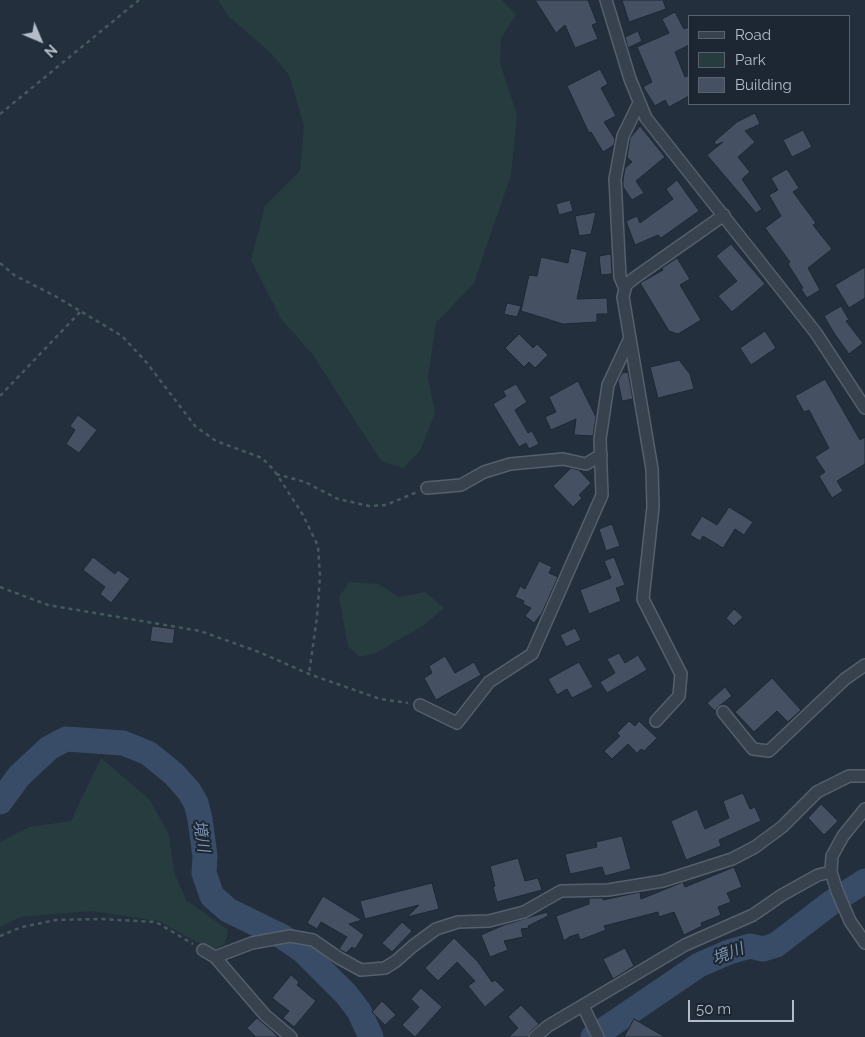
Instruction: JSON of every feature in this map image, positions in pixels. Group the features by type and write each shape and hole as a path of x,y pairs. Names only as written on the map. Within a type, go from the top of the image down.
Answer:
{"street":[{"path":"606,0 630,79 646,118 816,333 865,408"},
{"path":"625,289 620,277 615,180 624,136 640,103"},
{"path":"656,721 678,696 681,674 643,599 653,506 652,468 623,297 626,285 633,279 724,215"},
{"path":"420,705 457,724 490,682 532,654 543,633 602,494 600,439 608,385 630,338"},
{"path":"427,488 461,485 484,472 510,464 563,459 586,464 601,455"},
{"path":"723,712 753,749 769,751 845,680 865,665"},
{"path":"215,957 252,943 290,936 313,940 361,970 385,968 396,962 413,946 436,929 458,922 489,921 524,912 561,891 608,890 663,881 732,860 755,847 782,826 817,792 849,776 865,776"},
{"path":"865,809 843,836 832,856 831,872 850,921 865,943"},
{"path":"535,1037 548,1026 685,945 753,915 782,895 818,875 831,872"},
{"path":"203,950 215,957 264,1016 291,1037"},
{"path":"582,1006 597,1033"}],"path":[{"path":"0,114 139,0"},
{"path":"0,263 14,275 55,296 122,336 147,362 196,426 216,441 262,458 276,474 303,515 318,546 320,576 317,617 309,674"},
{"path":"0,396 81,311"},
{"path":"276,474 306,482 338,499 369,506 386,505 427,488"},
{"path":"0,587 48,605 200,631 259,652 309,674 380,699 420,705"},
{"path":"0,936 22,927 56,920 100,919 156,922 203,950"}],"green space":[{"path":"218,0 502,0 516,14 501,39 500,63 517,115 511,175 474,283 436,323 428,378 435,413 420,451 403,468 381,461 313,355 281,319 251,260 265,206 300,171 304,126 289,75 271,53 228,16"},
{"path":"349,582 378,584 399,597 425,592 444,608 424,625 376,653 359,657 348,646 339,597"},
{"path":"101,758 150,800 169,835 174,872 186,900 228,930 225,944 211,950 159,921 92,911 20,917 0,927 0,842 29,827 71,821"}],"building":[{"path":"535,0 588,0 597,23 592,25 598,39 575,48 565,25 556,33"},
{"path":"622,0 663,0 666,9 629,22"},
{"path":"675,12 684,29 688,27 688,46 675,52 685,77 688,76 688,97 669,107 665,100 655,106 643,87 652,82 637,47 669,33 662,19"},
{"path":"638,31 642,41 628,48 625,37"},
{"path":"600,69 608,84 601,88 616,116 604,122 615,139 614,145 603,152 591,132 589,133 567,86"},
{"path":"755,113 760,124 745,131 755,142 738,157 750,172 742,179 762,209 756,213 707,155 723,142 716,145 714,142 737,122"},
{"path":"640,126 665,157 636,181 644,193 632,200 623,187 623,180 625,168 632,162 627,157 630,138"},
{"path":"803,130 812,147 792,157 783,140"},
{"path":"787,169 799,188 793,192 816,223 813,225 832,249 808,268 820,290 807,298 788,264 790,262 765,228 781,216 769,195 778,190 771,178"},
{"path":"677,180 699,211 661,238 658,235 635,245 626,221 637,216 640,223 673,199 666,189"},
{"path":"570,200 573,211 559,215 556,204"},
{"path":"596,212 591,234 579,236 575,216"},
{"path":"731,244 765,284 732,312 718,296 737,281 716,256"},
{"path":"571,248 587,252 577,299 607,298 608,314 597,314 597,322 563,324 521,311 529,275 537,276 541,257 568,263"},
{"path":"611,254 612,274 601,275 599,256"},
{"path":"677,258 690,279 680,285 701,320 678,334 669,331 640,283 663,270 662,268"},
{"path":"865,267 865,298 849,308 835,285"},
{"path":"507,303 521,306 517,317 504,314"},
{"path":"841,306 849,320 846,321 863,343 849,354 824,316"},
{"path":"765,331 776,348 751,365 740,348"},
{"path":"519,334 533,348 537,344 548,355 535,368 529,362 524,367 505,348"},
{"path":"679,360 690,374 694,389 658,398 650,367"},
{"path":"628,372 633,399 622,401 618,381 622,373"},
{"path":"825,379 860,440 865,437 865,464 837,481 843,491 832,498 819,476 825,472 815,457 829,448 809,410 804,412 795,396"},
{"path":"578,381 596,417 593,436 574,435 576,419 551,430 545,417 556,412 549,397"},
{"path":"516,384 527,402 515,410 528,433 532,431 539,444 529,449 526,443 519,447 493,404 506,396 503,391"},
{"path":"78,415 97,430 79,453 66,444 75,430 70,426"},
{"path":"571,468 579,470 591,483 579,495 582,498 573,507 553,486"},
{"path":"729,507 753,522 744,535 735,529 723,548 703,536 700,541 690,535 702,516 717,525"},
{"path":"612,524 620,546 606,551 599,529"},
{"path":"93,557 115,574 118,570 130,579 111,603 100,594 105,587 83,570"},
{"path":"614,557 625,585 616,588 621,601 589,614 580,590 611,578 604,561"},
{"path":"539,561 552,567 549,573 558,577 542,613 534,623 525,616 531,608 523,604 524,601 515,597 520,586 525,589"},
{"path":"734,609 743,617 734,626 726,618"},
{"path":"152,626 175,629 173,644 150,641"},
{"path":"575,628 581,640 566,647 560,635"},
{"path":"619,653 625,663 638,655 647,670 607,693 600,682 615,673 607,659"},
{"path":"445,656 455,673 474,662 481,675 436,700 424,678 432,673 429,666"},
{"path":"579,662 593,687 572,698 567,689 557,695 548,679"},
{"path":"772,678 801,710 788,722 777,711 754,732 735,712"},
{"path":"725,687 732,696 715,711 707,703"},
{"path":"629,721 635,726 639,721 657,738 644,751 641,749 637,753 628,744 612,759 604,751 620,736 617,733"},
{"path":"743,793 750,809 755,807 761,821 719,840 721,846 686,860 671,821 697,809 705,829 729,818 723,801"},
{"path":"821,804 838,821 824,835 808,818"},
{"path":"622,836 631,869 605,876 602,867 570,874 565,854 597,847 596,842"},
{"path":"518,858 525,881 538,878 542,890 497,902 490,866"},
{"path":"734,867 742,887 727,893 731,902 718,907 721,915 701,923 702,926 684,935 674,912 659,917 658,912 604,926 606,930 580,940 578,934 564,941 556,916 589,904 589,898 603,898 603,900 640,892 641,899 683,882 685,887"},
{"path":"432,883 439,909 407,917 419,905 365,919 360,901"},
{"path":"323,896 362,920 349,924 364,935 355,949 352,947 346,953 339,949 347,937 321,922 317,929 307,923"},
{"path":"547,912 548,916 528,926 529,928 521,929 523,937 504,941 508,950 490,957 481,935 504,925"},
{"path":"402,922 412,931 392,952 382,943"},
{"path":"454,938 478,962 492,982 495,980 505,990 485,1007 468,986 475,981 457,962 438,981 425,968"},
{"path":"625,948 634,966 613,979 603,959"},
{"path":"291,975 299,982 297,985 316,1001 294,1027 283,1018 289,1011 272,998"},
{"path":"421,988 442,1007 415,1037 402,1025 419,1007 411,999"},
{"path":"382,1001 396,1015 385,1025 372,1012"},
{"path":"521,1005 539,1024 530,1032 528,1037 509,1037 518,1028 508,1017"},
{"path":"257,1018 278,1037 256,1037 247,1028"},
{"path":"634,1019 665,1037 624,1037"}],"waterway":[{"name":"境川","path":"0,802 19,776 49,748 66,739 123,743 148,753 174,774 189,791 196,803 205,856 204,873 212,896 228,910 283,937 303,951 346,994 359,1011 371,1037"},
{"name":"境川","path":"593,1037 699,965 729,952 750,946 763,949 776,945 832,902 865,881"}]}
